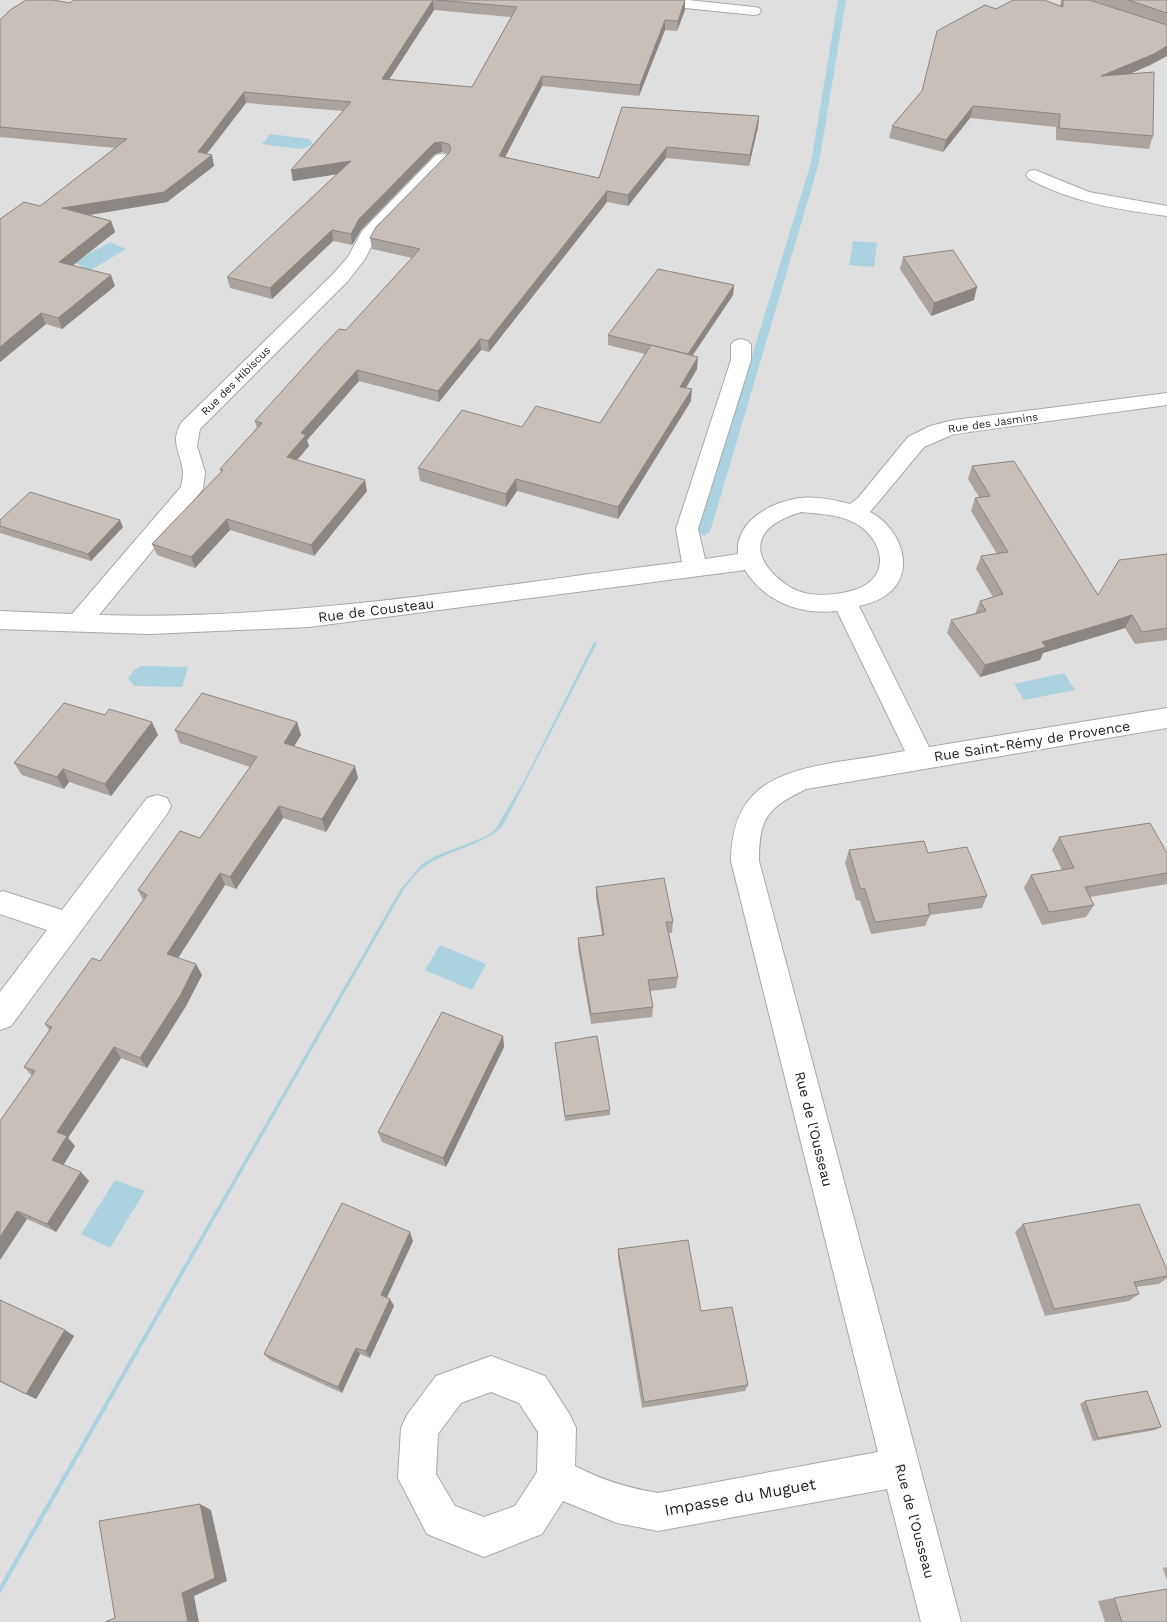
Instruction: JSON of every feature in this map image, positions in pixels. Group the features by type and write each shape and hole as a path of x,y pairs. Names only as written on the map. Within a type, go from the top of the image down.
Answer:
{"street":[{"path":"646,0 754,11"},
{"name":"Rue des Hibiscus","path":"78,623 192,489 194,472 186,446 190,427 340,278 356,259 368,235 442,160"},
{"path":"1035,175 1049,183 1110,203 1167,211"},
{"path":"695,568 688,529 741,360 741,344"},
{"name":"Rue des Jasmins","path":"854,513 866,503 910,448 938,431 1167,399"},
{"path":"801,505 828,506 854,513 872,524 886,538 893,554 892,570 883,585 866,596 845,602 818,603 790,597 768,584 750,561 749,541 758,524 776,512 801,505"},
{"name":"Rue de Cousteau","path":"0,620 150,625 309,618 750,561"},
{"name":"Rue Saint-Rémy de Provence","path":"845,602 922,759 1167,718"},
{"name":"Rue de l'Ousseau","path":"922,759 801,779 792,783 769,796 758,806 750,818 744,841 745,861 941,1622"},
{"path":"0,1016 157,806"},
{"path":"3,903 68,925"},
{"name":"Impasse du Muguet","path":"556,1477 601,1500 628,1508 658,1512 901,1468"}],"shaded area":[{"path":"0,0 1167,0 1167,1622 0,1622"}],"water":[{"path":"270,134 310,139 313,145 301,149 262,144"},
{"path":"853,241 877,243 874,267 849,265"},
{"path":"110,242 126,249 86,273 81,266 74,262"},
{"path":"594,642 597,643 502,827 483,840 434,860 416,874 404,889 0,1594 0,1585 400,890 422,864 438,855 482,838 494,831 524,781"},
{"path":"141,666 188,667 182,687 134,686 128,678 134,670"},
{"path":"1064,673 1075,690 1024,700 1014,684"},
{"path":"440,945 486,964 472,990 425,970"},
{"path":"115,1180 145,1191 110,1248 81,1234"}],"building":[{"path":"26,0 53,0 70,3 73,0 433,0 382,79 472,87 517,7 436,0 685,0 678,21 665,20 640,85 542,76 499,156 599,178 622,107 759,116 750,155 667,147 628,195 607,191 488,341 480,339 438,391 357,370 301,433 306,435 287,457 365,480 311,545 227,519 191,557 152,544 223,470 220,469 262,423 255,421 320,349 339,329 346,330 420,249 370,238 376,227 451,149 449,144 434,143 359,219 351,234 332,230 270,288 227,277 351,161 291,170 351,102 244,92 198,152 212,155 164,192 62,208 111,221 59,262 111,275 58,318 41,313 0,347 0,219 24,202 40,206 127,139 0,127 0,20 10,10"},
{"path":"1013,0 1044,0 1063,7 1063,0 1089,0 1167,25 1167,46 1154,54 1101,76 1154,72 1153,136 1059,128 1060,114 973,106 946,140 892,126 922,91 937,31 985,5 996,9"},
{"path":"1128,0 1167,0 1167,13"},
{"path":"953,250 977,287 934,303 903,257"},
{"path":"658,269 734,285 688,354 608,335"},
{"path":"651,345 698,357 680,387 692,389 618,507 516,479 506,494 418,468 462,410 522,427 536,406 600,423"},
{"path":"1014,461 1098,595 1119,560 1167,554 1167,628 1142,632 1132,615 1042,642 1046,647 985,665 951,620 986,611 980,601 1003,594 981,556 1008,552 975,498 990,496 972,466"},
{"path":"30,492 120,520 88,554 0,526 0,520"},
{"path":"202,693 297,722 284,743 355,766 322,819 279,806 230,877 220,873 167,954 196,964 180,996 140,1058 114,1047 57,1132 67,1136 52,1160 81,1172 47,1224 17,1211 0,1237 0,1121 35,1071 24,1067 52,1027 45,1024 92,958 100,961 147,895 138,890 180,831 200,838 257,757 175,730"},
{"path":"64,703 105,715 109,709 152,722 105,784 63,769 57,777 14,763"},
{"path":"1150,823 1167,853 1167,873 1085,887 1094,905 1049,912 1031,875 1074,868 1059,837"},
{"path":"924,841 928,853 967,847 987,896 928,904 930,915 875,922 865,889 860,888 849,850"},
{"path":"664,878 673,922 666,922 678,977 648,980 653,1007 591,1014 578,938 604,935 596,887"},
{"path":"442,1012 503,1036 443,1158 378,1132"},
{"path":"597,1036 610,1110 565,1116 555,1043"},
{"path":"342,1203 410,1232 381,1295 390,1299 366,1351 356,1348 338,1387 264,1354"},
{"path":"1139,1204 1167,1270 1167,1276 1134,1282 1139,1294 1054,1309 1023,1224"},
{"path":"688,1240 701,1311 732,1307 748,1385 644,1402 618,1249"},
{"path":"0,1300 65,1330 26,1394 0,1381"},
{"path":"1147,1391 1161,1427 1098,1438 1085,1401"},
{"path":"200,1504 215,1578 182,1593 188,1622 105,1622 115,1618 99,1521"},
{"path":"1167,1589 1167,1622 1122,1622 1114,1598"}],"waterway":[{"path":"704,532 815,163 842,0"}]}
